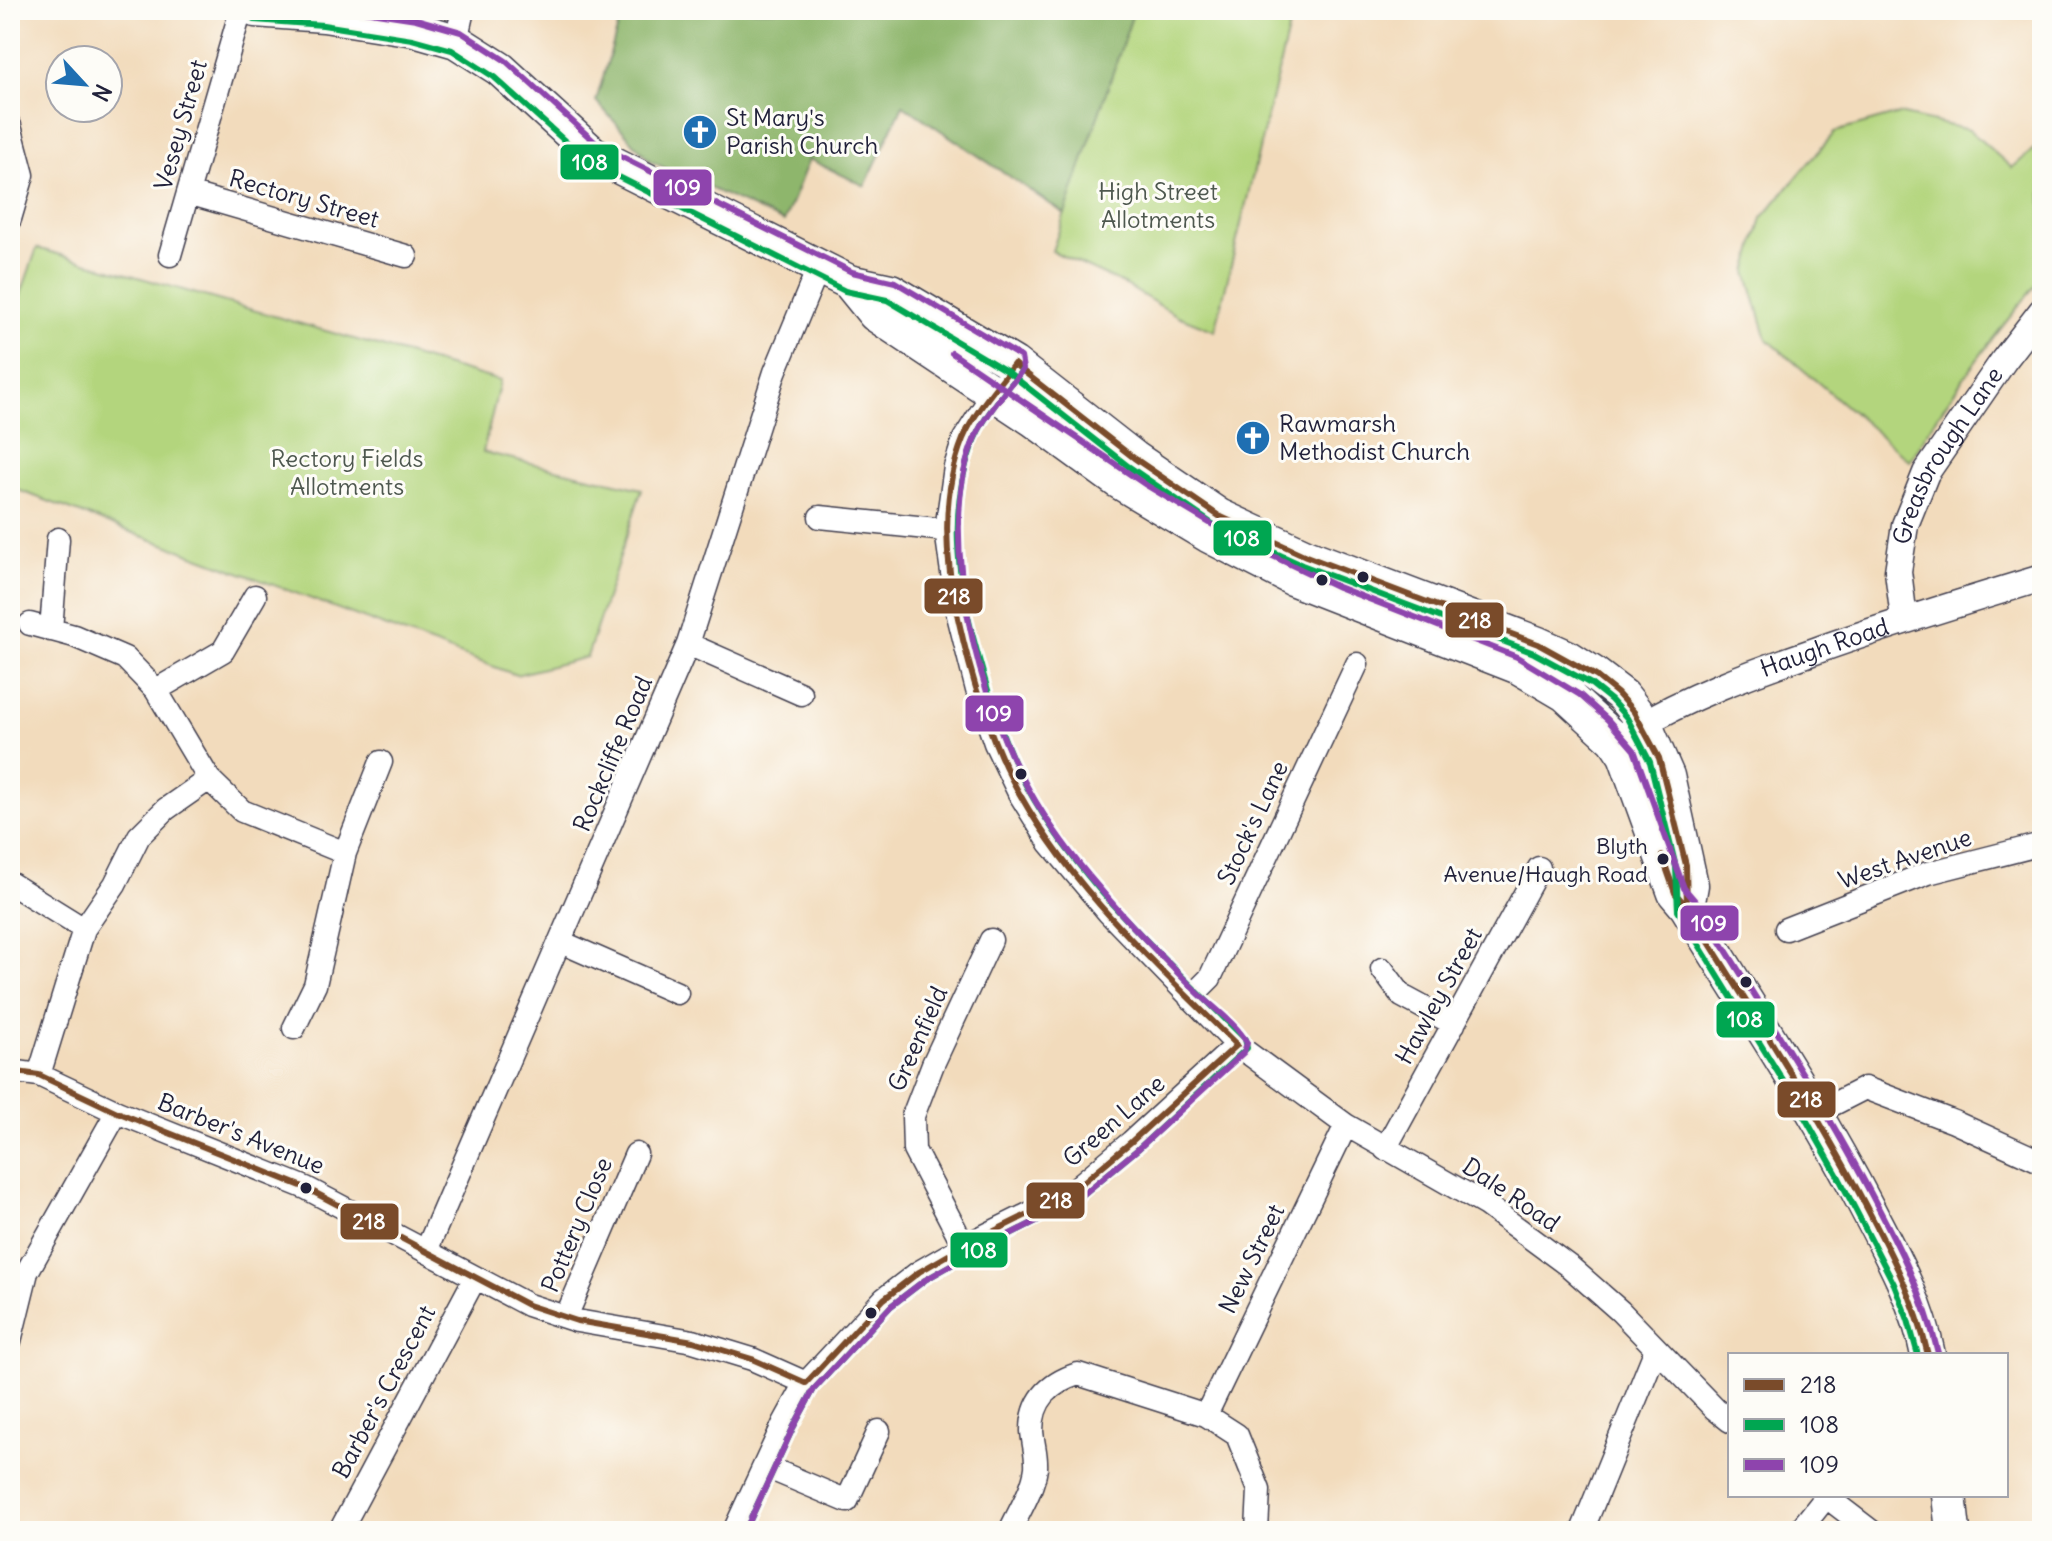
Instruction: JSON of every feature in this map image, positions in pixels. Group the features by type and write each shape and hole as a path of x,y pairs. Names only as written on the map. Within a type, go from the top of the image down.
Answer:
{"main road":[{"path":"255,10 324,15 414,29 459,26 500,69 592,153 834,274 891,291 1014,364 1134,458 1219,516 1306,556 1473,618 1569,658 1623,696 1644,723 1667,776 1691,885 1687,907"},
{"path":"834,274 875,314 1118,481 1208,535 1294,579 1519,667 1565,694 1615,740 1625,755 1675,893 1687,907 1816,1113 1898,1268 1923,1329 1928,1353"},
{"path":"1949,1497 1953,1531"}],"street":[{"name":"Vesey Street","path":"170,255 241,10"},
{"path":"10,126 23,175 10,219"},
{"name":"Rectory Street","path":"188,193 406,256"},
{"name":"Rockcliffe Road","path":"426,1251 688,644 775,372 834,274"},
{"name":"Greasbrough Lane","path":"1904,619 1898,571 1900,556 1905,525 1926,473 2042,311"},
{"name":"Dale Road","path":"1014,364 964,439 955,467 946,530 958,615 977,690 995,743 1019,793 1050,843 1080,881 1237,1045 1346,1125 1486,1205 1570,1267 1620,1311 1728,1419"},
{"path":"820,517 946,530"},
{"path":"58,539 40,627 74,636 125,658 156,690 209,779 242,811 345,853"},
{"name":"Haugh Road","path":"1615,740 1700,693 1904,619 2042,578"},
{"path":"156,690 223,651 255,596"},
{"path":"688,644 801,694"},
{"name":"Stock's Lane","path":"1190,998 1210,978 1357,664"},
{"path":"294,1028 315,985 345,853 381,762"},
{"path":"39,1075 84,929 115,884 139,836 166,809 209,779"},
{"name":"West Avenue","path":"1786,929 1928,873 2042,844"},
{"name":"Hawley Street","path":"1385,1149 1539,868"},
{"path":"10,883 84,929"},
{"name":"Greenfield","path":"964,1246 914,1150 911,1133 919,1098 991,940"},
{"path":"561,942 677,993"},
{"path":"1382,969 1402,996 1454,1024"},
{"name":"Green Lane","path":"734,1531 806,1383 884,1299 919,1272 964,1246 1069,1194 1237,1045"},
{"name":"Barber's Avenue","path":"10,1071 39,1075 117,1112 306,1188 528,1305 566,1317 693,1341 752,1359 806,1383"},
{"path":"1816,1113 1865,1088 1954,1122 2042,1162"},
{"path":"10,1341 27,1272 117,1112"},
{"name":"New Street","path":"1206,1415 1346,1125"},
{"name":"Pottery Close","path":"566,1317 636,1154"},
{"name":"Barber's Crescent","path":"340,1531 475,1278"},
{"path":"1582,1531 1656,1349"},
{"path":"1010,1531 1036,1470 1032,1432 1038,1400 1046,1389 1078,1374 1206,1415 1237,1435 1259,1490 1257,1531"},
{"path":"764,1466 847,1501 879,1431"},
{"path":"1799,1531 1824,1497"},
{"path":"1826,1497 1871,1531"}],"green space":[{"path":"623,10 1134,10 1065,214 903,105 865,186 809,159 784,222 650,161 596,101"},
{"name":"High Street Allotments","path":"1134,10 1293,10 1215,331 1178,316 1125,285 1052,251"},
{"path":"1899,114 1969,130 2012,168 2042,142 2042,278 1972,366 1910,461 1767,339 1747,272 1762,218 1835,132"},
{"name":"Rectory Fields Allotments","path":"37,248 500,381 483,452 642,489 587,657 516,675 10,487 10,325"}],"transit line":[{"name":"109","path":"357,10 416,19 461,32 506,61 598,145 852,272 895,282 1021,357 1023,369 977,434 962,483 959,527 961,573 980,668 994,713 1029,790 1071,854 1135,928 1230,1022 1247,1043 1244,1052 1138,1149 1074,1202 925,1280 891,1306 814,1389 745,1531"},
{"name":"108","path":"254,20 323,25 412,39 452,50 494,77 587,161 845,291 887,300 1008,372 1128,466 1214,525 1302,565 1534,653 1591,684 1611,700 1627,718 1650,762 1676,867 1678,911 1795,1100 1838,1176 1894,1284 1917,1353"},
{"name":"109","path":"952,353 1146,485 1233,537 1338,587 1517,657 1580,695 1608,720 1634,750 1684,888 1696,902 1785,1044 1879,1210 1917,1289 1938,1353"},
{"name":"218","path":"10,1071 39,1075 117,1112 306,1188 528,1305 577,1321 693,1341 752,1359 806,1383 884,1299 919,1272 964,1246 1069,1194 1237,1045 1114,920 1058,853 1011,778 980,700 950,574 948,505 963,439 980,409 1014,364 1134,458 1219,516 1306,556 1538,644 1596,676 1634,712 1659,758 1686,865 1687,907"},
{"name":"108","path":"745,1531 814,1389 891,1306 925,1280 1074,1202 1138,1149 1247,1048 1245,1039 1120,913 1064,845 1039,809 1018,770 992,705 963,590 958,541 960,493 976,435 1022,370"},
{"name":"218","path":"1662,856 1675,893 1687,907 1776,1049 1859,1193 1908,1292 1927,1353"}],"place":[{"name":"St Mary's Parish Church","path":"700,132"},
{"name":"Rawmarsh Methodist Church","path":"1253,438"},
{"name":"Blyth Avenue/Haugh Road","path":"1663,859"}]}
